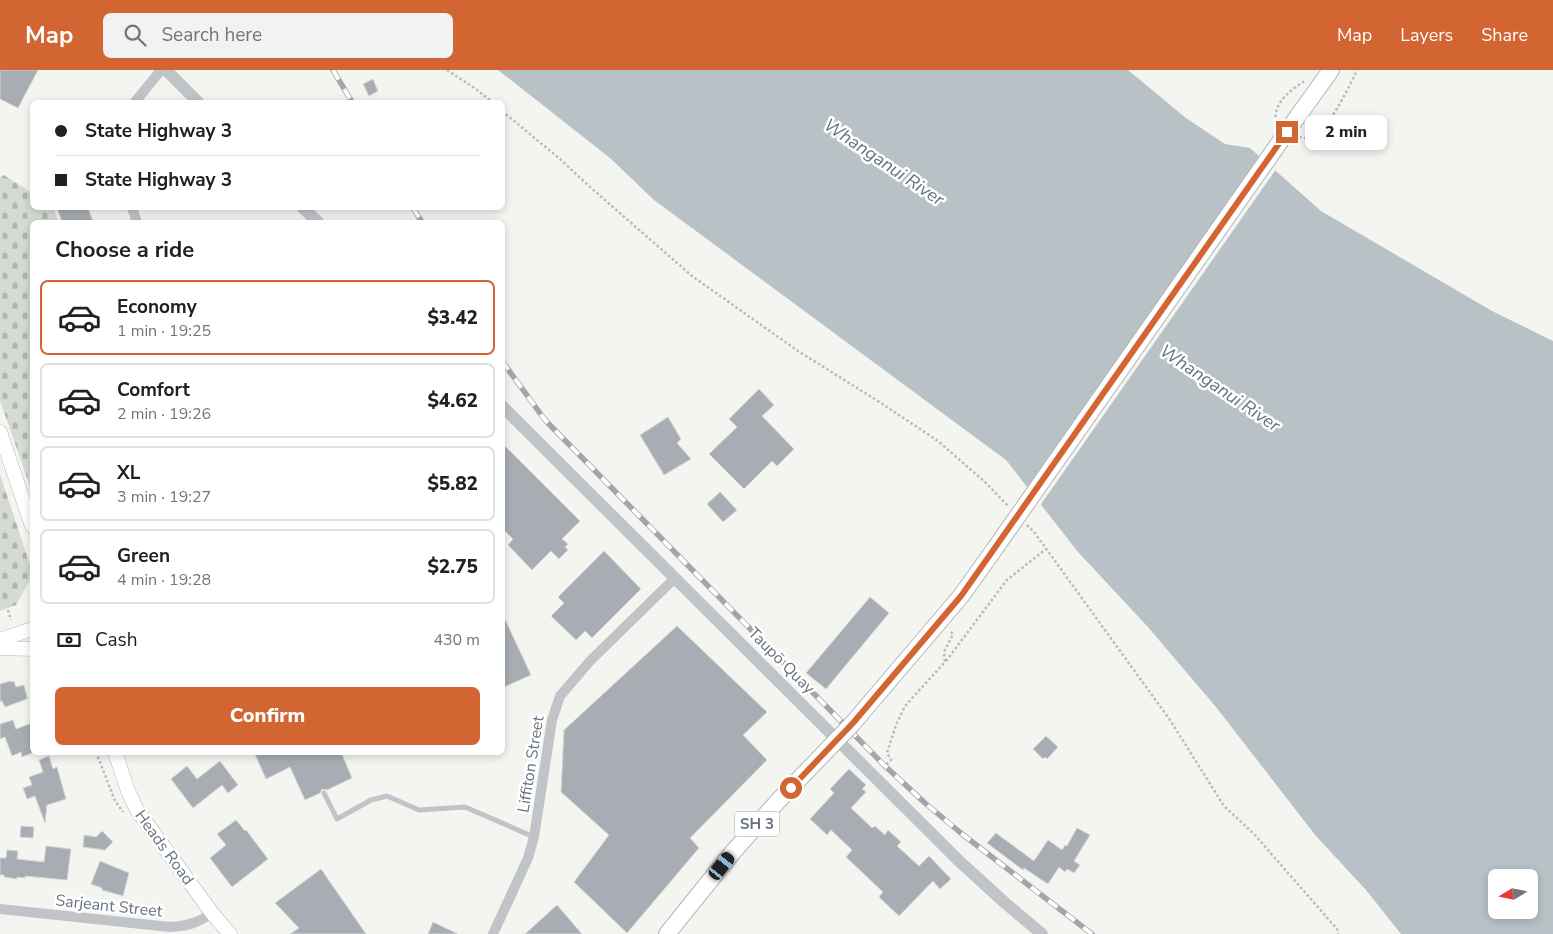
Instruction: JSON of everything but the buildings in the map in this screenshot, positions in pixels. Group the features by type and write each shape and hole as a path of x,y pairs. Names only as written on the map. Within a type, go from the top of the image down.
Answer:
{"highway":[{"name":"SH 3","path":"667,934 733,852 778,801 853,723 961,596 1331,70"}],"main road":[{"path":"0,432 30,520"},
{"path":"0,640 30,631"},
{"path":"0,648 30,649"},
{"name":"Heads Road","path":"116,755 128,791 137,810 212,913 230,934"}],"street":[{"path":"137,100 161,70"},
{"path":"166,70 196,100"},
{"path":"305,210 316,220"},
{"name":"Taupō Quay","path":"505,409 977,878 1042,934"},
{"name":"Liffiton Street","path":"493,934 528,858 534,836 548,738 560,696 590,662 676,578"},
{"name":"Sarjeant Street","path":"0,909 170,927 188,926 212,913"}],"lane":[{"path":"324,793 337,819 370,800 386,796 418,810 465,806 534,836"}],"path":[{"path":"447,70 490,100"},
{"path":"505,113 560,159 692,276 798,351 938,441 985,482 1009,507"},
{"path":"1022,520 1034,532 1170,720 1224,806 1254,834 1298,883 1337,929 1338,934"},
{"path":"875,776 891,760 887,753 896,725 905,706 945,662 1007,580 1046,549"},
{"path":"8,610 11,620"},
{"path":"945,662 944,652 953,634 950,631"}],"green space":[{"path":"4,175 30,192 30,210 55,210 57,220 30,220 30,486 0,401 0,177"},
{"path":"0,474 30,565 30,580 16,605 0,611"}],"water":[{"name":"Whanganui River","path":"498,70 1128,70 1186,118 1225,144 1250,148 1321,211 1492,311 1553,341 1553,934 1401,934 1366,890 1316,836 1216,707 1147,626 1078,552 1006,460 654,200 610,158"}],"pier":[{"path":"1261,155 1277,168 1039,507 1026,490"}],"railway":[{"path":"333,70 351,100"},
{"path":"414,210 421,220"},
{"path":"505,365 545,420 885,766 962,834 1092,934"}],"route":[{"path":"791,788 853,723 961,596 1287,132"}]}
